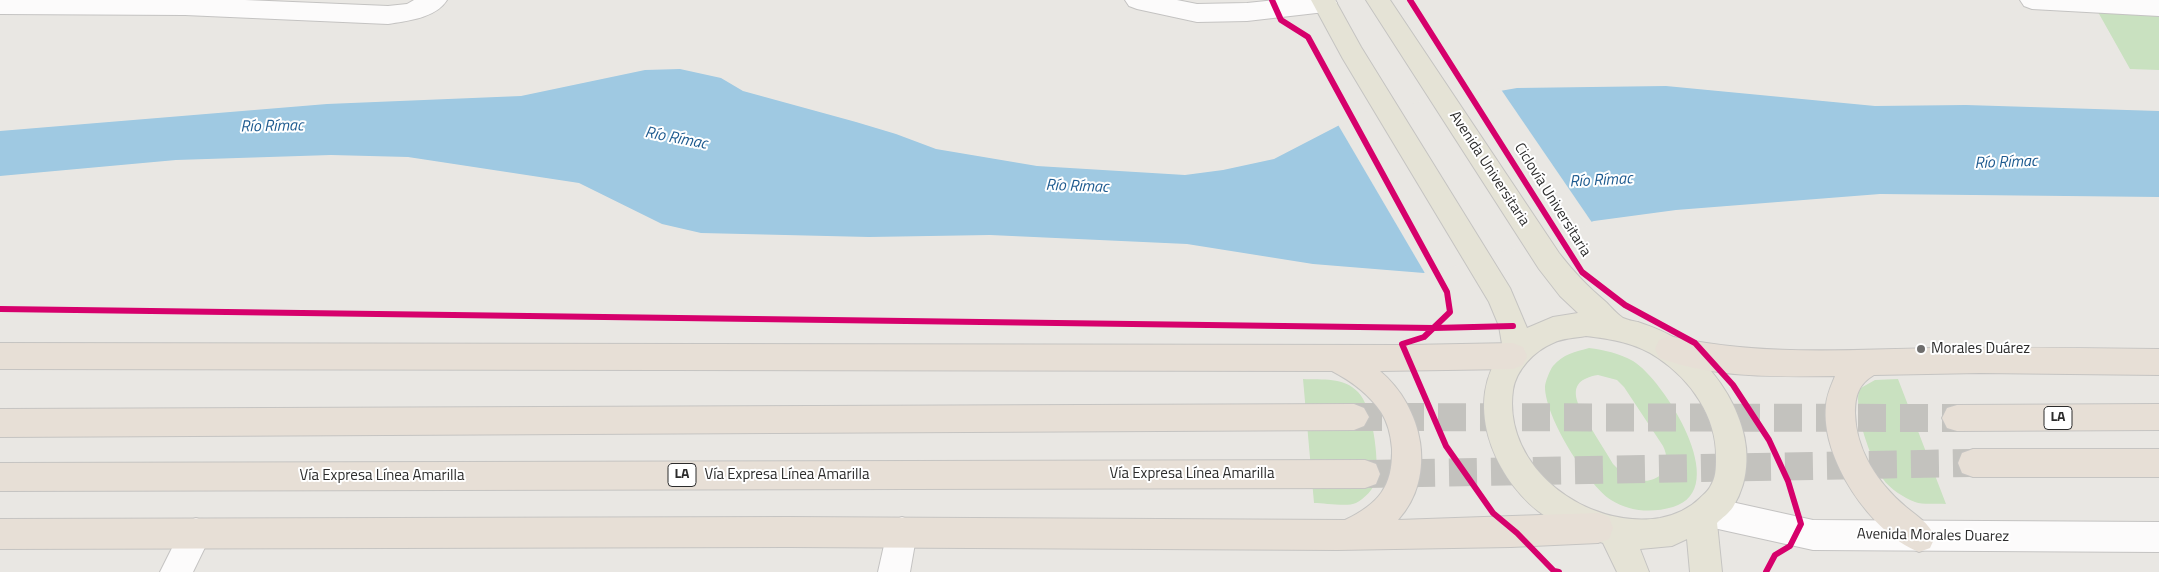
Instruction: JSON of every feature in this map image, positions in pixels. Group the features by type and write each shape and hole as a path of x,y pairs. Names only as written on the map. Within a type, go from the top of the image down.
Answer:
{"highway":[{"path":"1669,349 1710,360 1780,363 2159,362"},
{"path":"0,356 1462,358 1515,354"},
{"path":"1334,357 1361,372 1384,392 1400,418 1407,446 1405,474 1394,501 1374,522 1347,536"},
{"path":"1871,362 1850,376 1842,395 1840,418 1845,442 1855,467 1871,492 1893,516 1919,537"},
{"path":"0,423 1354,417"},
{"name":"LA","path":"1957,418 2159,417"},
{"path":"1973,463 2159,463"},
{"name":"Vía Expresa Línea Amarilla","path":"0,477 1364,474"},
{"path":"0,534 902,532 1347,536 1606,530"}],"main road":[{"name":"Avenida Universitaria","path":"1378,0 1549,261 1570,288 1614,327"},
{"path":"1324,2 1352,53 1500,296 1513,326 1515,354"},
{"path":"1586,324 1614,327 1642,335 1669,349 1692,368 1712,390 1725,416 1733,442 1732,468 1724,492 1705,515 1682,528 1661,534 1638,535 1606,530 1570,515 1543,496 1522,474 1507,450 1498,424 1496,399 1502,376 1515,354 1536,337 1560,328 1586,324"},
{"path":"1705,515 1706,572"},
{"path":"1606,530 1628,558 1633,572"}],"street":[{"path":"0,5 187,3 388,15 411,12 434,0"},
{"path":"1137,0 1198,13 1247,12 1324,2"},
{"path":"2032,0 2159,7"},
{"name":"Avenida Morales Duarez","path":"1705,515 1798,533 1919,537 2159,537"},
{"path":"894,572 902,532"},
{"path":"176,572 196,533"}],"green space":[{"path":"2098,12 2159,15 2159,70 2130,69"},
{"path":"1589,348 1617,354 1633,361 1646,372 1675,410 1687,434 1695,458 1697,479 1690,496 1673,507 1649,511 1626,507 1611,500 1591,480 1569,449 1560,432 1547,400 1545,387 1549,373 1553,366 1561,359","holes":["1598,375 1617,380 1624,387 1663,446 1666,463 1664,470 1654,479 1647,481 1638,480 1627,476 1615,466 1578,404 1576,389 1587,378"]},
{"path":"1303,379 1332,380 1346,384 1358,392 1368,409 1376,447 1376,480 1368,493 1356,503 1342,505 1314,503"},
{"path":"1898,379 1946,504 1918,503 1897,492 1883,479 1868,447 1859,411 1859,389 1875,380"}],"water":[{"name":"Río Rímac","path":"680,69 721,78 743,91 896,134 936,149 1037,166 1185,175 1223,170 1274,159 1357,116 1517,88 1666,86 1875,106 1966,105 2159,111 2159,197 1880,194 1676,210 1594,221 1424,273 1313,264 1187,244 990,235 869,237 701,233 662,224 579,183 408,157 331,155 176,160 0,176 0,131 327,104 521,96 645,70"}],"pier":[{"path":"1500,88 1593,224 1426,275 1337,123 1356,113"}],"tunnel":[{"path":"1354,417 1957,418"},
{"path":"1365,474 1973,463"}],"cycle path":[{"path":"1272,0 1281,20 1308,37 1447,292 1450,312 1424,337 1402,344 1446,446 1493,513 1517,533 1554,571 1559,572"},
{"name":"Ciclovía Universitaria","path":"1410,0 1582,272 1625,305 1695,343 1733,385 1769,440 1788,481 1801,524 1790,546 1775,555 1766,572"},
{"path":"0,309 1434,328 1513,326"}],"place":[{"name":"Morales Duárez","path":"1921,349"}]}
